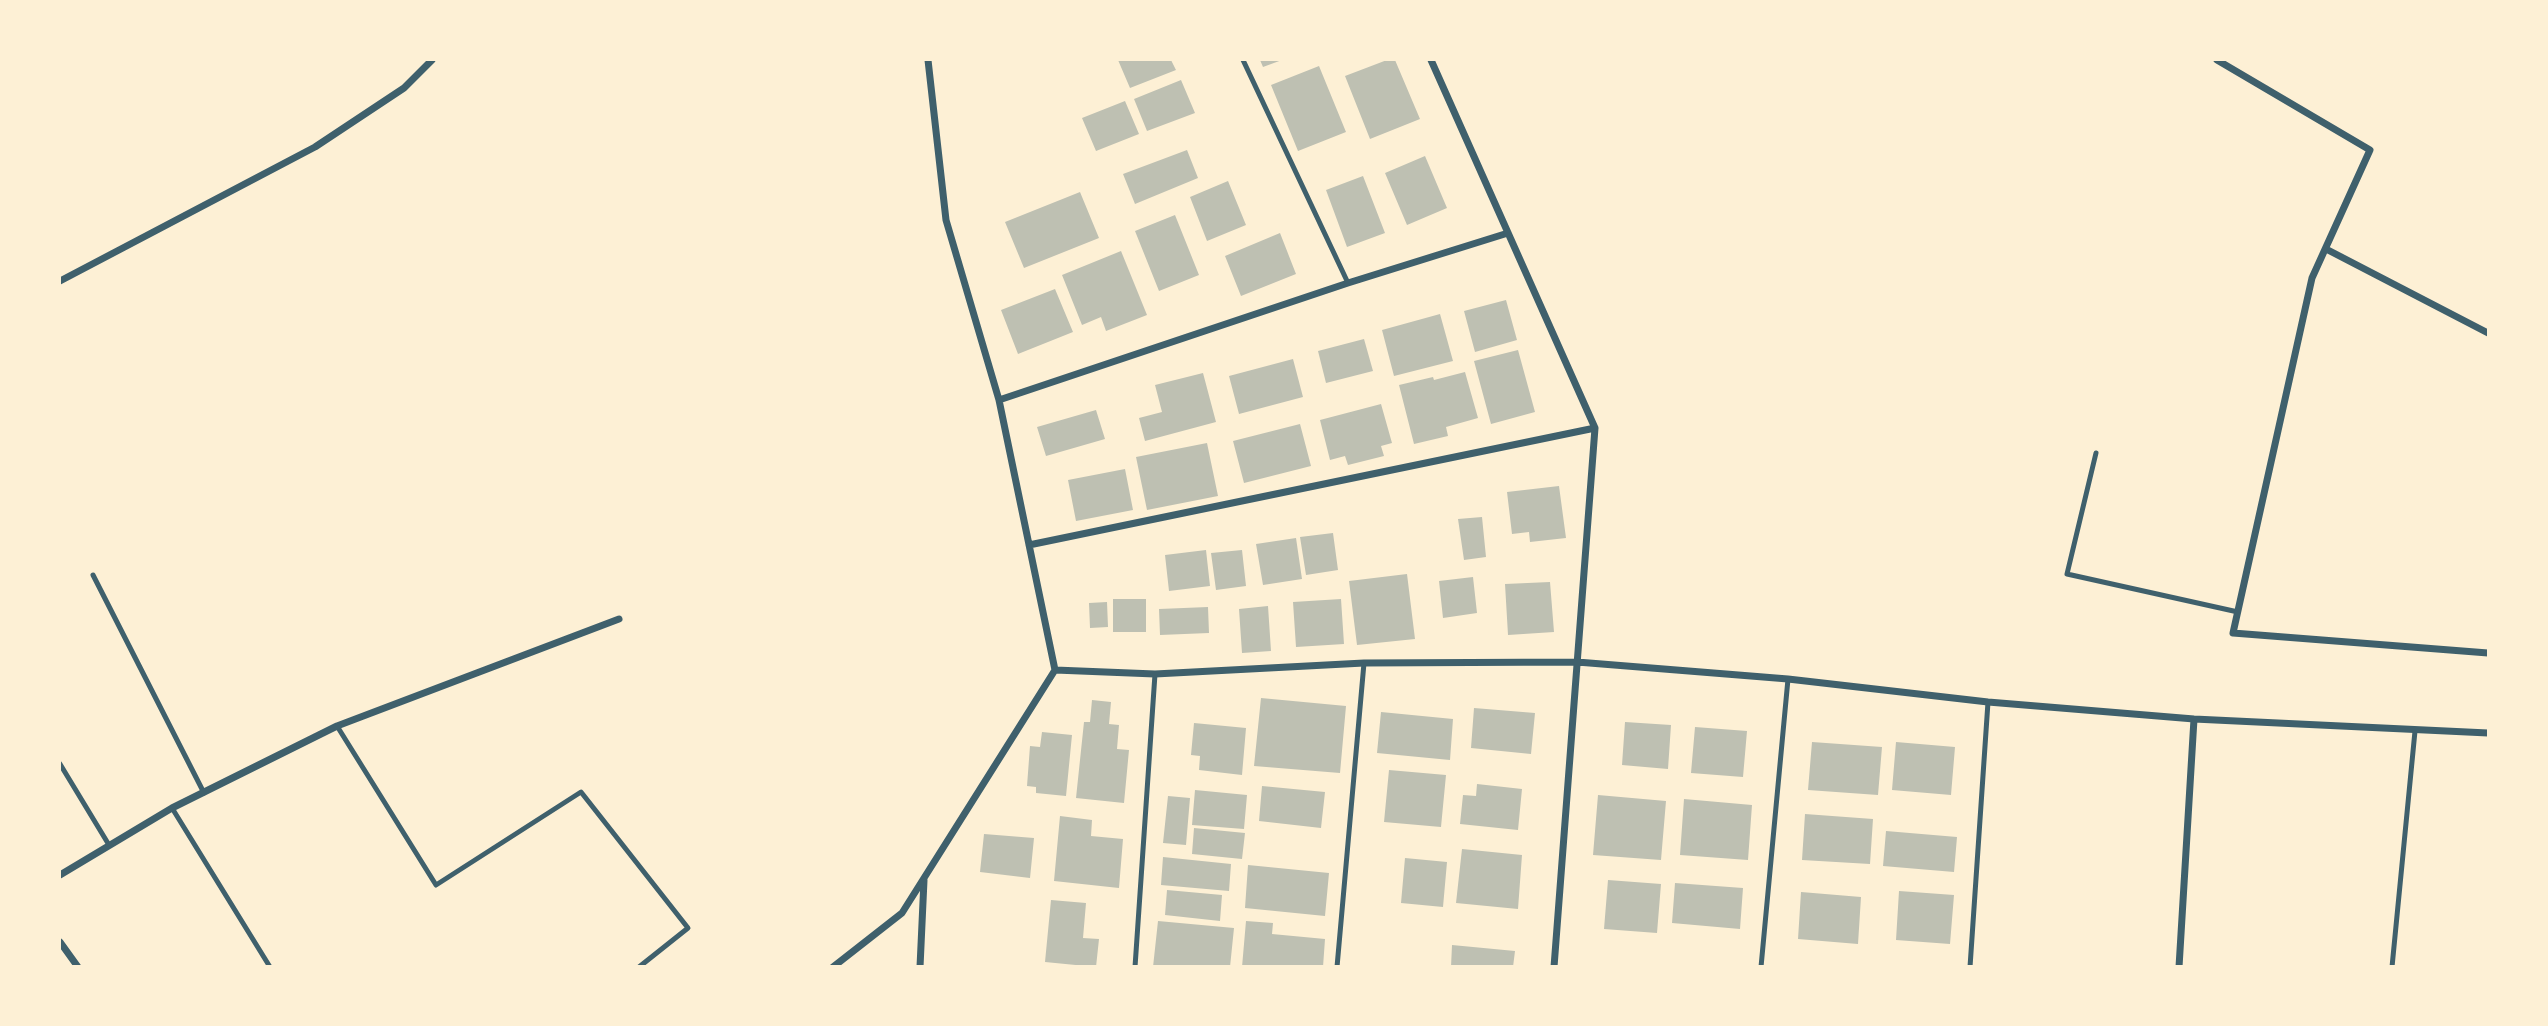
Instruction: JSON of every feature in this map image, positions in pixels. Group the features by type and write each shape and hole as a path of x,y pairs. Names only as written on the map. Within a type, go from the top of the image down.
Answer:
{"street":[{"path":"60,281 314,148 404,88 432,60"},
{"path":"833,967 902,913 1055,670 999,400 946,220 928,60"},
{"path":"1431,60 1595,428 1554,967"},
{"path":"2217,60 2370,150 2312,278 2233,633 2488,653"},
{"path":"999,400 1348,283 1508,233"},
{"path":"2326,249 2488,332"},
{"path":"1029,545 1595,428"},
{"path":"60,875 172,808 337,726 619,619"},
{"path":"1055,670 1155,674 1364,663 1577,662 1788,679 1988,702 2194,719 2488,733"},
{"path":"2179,967 2194,719"},
{"path":"920,967 924,879"},
{"path":"60,942 78,967"}],"lane":[{"path":"1243,60 1348,283"},
{"path":"2096,453 2067,574 2238,612"},
{"path":"93,575 204,793"},
{"path":"1337,967 1364,663"},
{"path":"1135,967 1155,674"},
{"path":"1761,967 1788,679"},
{"path":"1970,967 1988,702"},
{"path":"337,726 436,885 581,792 688,928 639,967"},
{"path":"2392,967 2415,731"},
{"path":"60,764 109,845"},
{"path":"172,808 270,967"}],"building":[{"path":"1118,60 1171,60 1176,70 1130,88"},
{"path":"1260,60 1282,60 1263,67"},
{"path":"1387,60 1395,60 1420,119 1370,139 1345,76"},
{"path":"1319,66 1346,132 1298,151 1271,85"},
{"path":"1181,80 1195,113 1147,131 1134,99"},
{"path":"1125,101 1139,134 1096,151 1082,118"},
{"path":"1187,150 1198,178 1135,204 1123,174"},
{"path":"1425,156 1447,208 1407,225 1385,173"},
{"path":"1363,176 1385,233 1347,247 1326,190"},
{"path":"1228,181 1246,225 1207,241 1190,197"},
{"path":"1080,192 1099,238 1024,268 1005,222"},
{"path":"1175,215 1199,275 1159,291 1135,231"},
{"path":"1280,233 1296,274 1241,296 1225,256"},
{"path":"1121,251 1147,315 1106,331 1101,317 1082,325 1062,275"},
{"path":"1055,289 1073,332 1018,354 1001,310"},
{"path":"1506,300 1517,340 1475,352 1464,311"},
{"path":"1440,314 1453,361 1394,376 1382,330"},
{"path":"1364,339 1373,371 1326,383 1318,351"},
{"path":"1518,350 1535,412 1491,424 1474,361"},
{"path":"1293,359 1303,397 1239,414 1229,376"},
{"path":"1465,372 1478,418 1446,427 1448,436 1414,444 1399,385"},
{"path":"1203,373 1216,422 1145,441 1139,418 1162,412 1155,385"},
{"path":"1381,404 1392,443 1381,446 1384,456 1348,465 1345,456 1330,460 1320,420"},
{"path":"1096,410 1105,439 1046,456 1037,427"},
{"path":"1300,424 1311,466 1244,483 1233,441"},
{"path":"1207,443 1218,496 1147,510 1136,457"},
{"path":"1125,469 1133,510 1076,521 1068,480"},
{"path":"1559,486 1566,538 1530,542 1529,532 1512,534 1507,492"},
{"path":"1482,517 1486,557 1464,560 1458,519"},
{"path":"1333,533 1338,570 1306,575 1300,537"},
{"path":"1296,538 1302,579 1263,585 1256,544"},
{"path":"1206,550 1210,586 1169,591 1165,555"},
{"path":"1242,550 1246,586 1216,590 1211,553"},
{"path":"1407,574 1415,639 1357,645 1349,581"},
{"path":"1473,577 1477,613 1443,618 1439,581"},
{"path":"1550,582 1554,632 1508,635 1505,584"},
{"path":"1113,599 1146,599 1146,632 1113,632"},
{"path":"1341,599 1344,644 1296,647 1293,602"},
{"path":"1107,602 1108,627 1090,628 1089,603"},
{"path":"1268,606 1271,651 1242,653 1239,609"},
{"path":"1208,607 1209,633 1160,635 1159,609"},
{"path":"1261,698 1346,706 1340,773 1254,766"},
{"path":"1092,700 1111,702 1109,724 1119,725 1117,749 1129,750 1124,803 1076,798 1084,722 1090,722"},
{"path":"1474,708 1535,713 1531,754 1471,748"},
{"path":"1381,712 1453,719 1450,760 1377,753"},
{"path":"1625,722 1671,725 1668,769 1622,765"},
{"path":"1194,723 1246,728 1242,775 1199,770 1200,756 1191,755"},
{"path":"1695,727 1747,731 1743,777 1691,773"},
{"path":"1042,732 1072,735 1066,796 1036,793 1036,787 1027,786 1030,746 1040,747"},
{"path":"1812,742 1882,747 1878,795 1808,790"},
{"path":"1896,742 1955,747 1951,795 1892,790"},
{"path":"1389,770 1446,775 1441,827 1384,822"},
{"path":"1477,784 1522,789 1518,830 1460,824 1463,795 1476,796"},
{"path":"1262,786 1325,792 1321,828 1259,821"},
{"path":"1195,790 1247,795 1244,829 1192,825"},
{"path":"1598,795 1666,801 1661,860 1593,855"},
{"path":"1168,796 1190,798 1186,845 1163,843"},
{"path":"1684,799 1752,805 1748,860 1680,855"},
{"path":"1805,814 1873,819 1870,864 1802,860"},
{"path":"1060,816 1092,820 1091,836 1123,839 1119,888 1054,881"},
{"path":"1194,828 1245,833 1242,859 1192,854"},
{"path":"1886,831 1957,837 1954,872 1883,866"},
{"path":"984,834 1034,838 1030,878 980,872"},
{"path":"1462,849 1522,855 1518,909 1456,903"},
{"path":"1163,857 1231,864 1229,891 1161,885"},
{"path":"1405,858 1447,862 1443,907 1401,903"},
{"path":"1248,865 1329,873 1325,916 1245,908"},
{"path":"1608,880 1661,884 1657,933 1604,929"},
{"path":"1675,883 1743,888 1740,929 1672,923"},
{"path":"1167,890 1222,895 1220,921 1165,915"},
{"path":"1899,891 1954,895 1950,944 1896,940"},
{"path":"1801,892 1861,897 1858,944 1798,939"},
{"path":"1051,900 1086,903 1083,938 1099,939 1096,967 1045,962"},
{"path":"1158,921 1234,928 1230,967 1153,967"},
{"path":"1246,921 1273,923 1272,934 1325,939 1323,967 1242,967"},
{"path":"1452,945 1515,951 1513,967 1451,967"}]}
